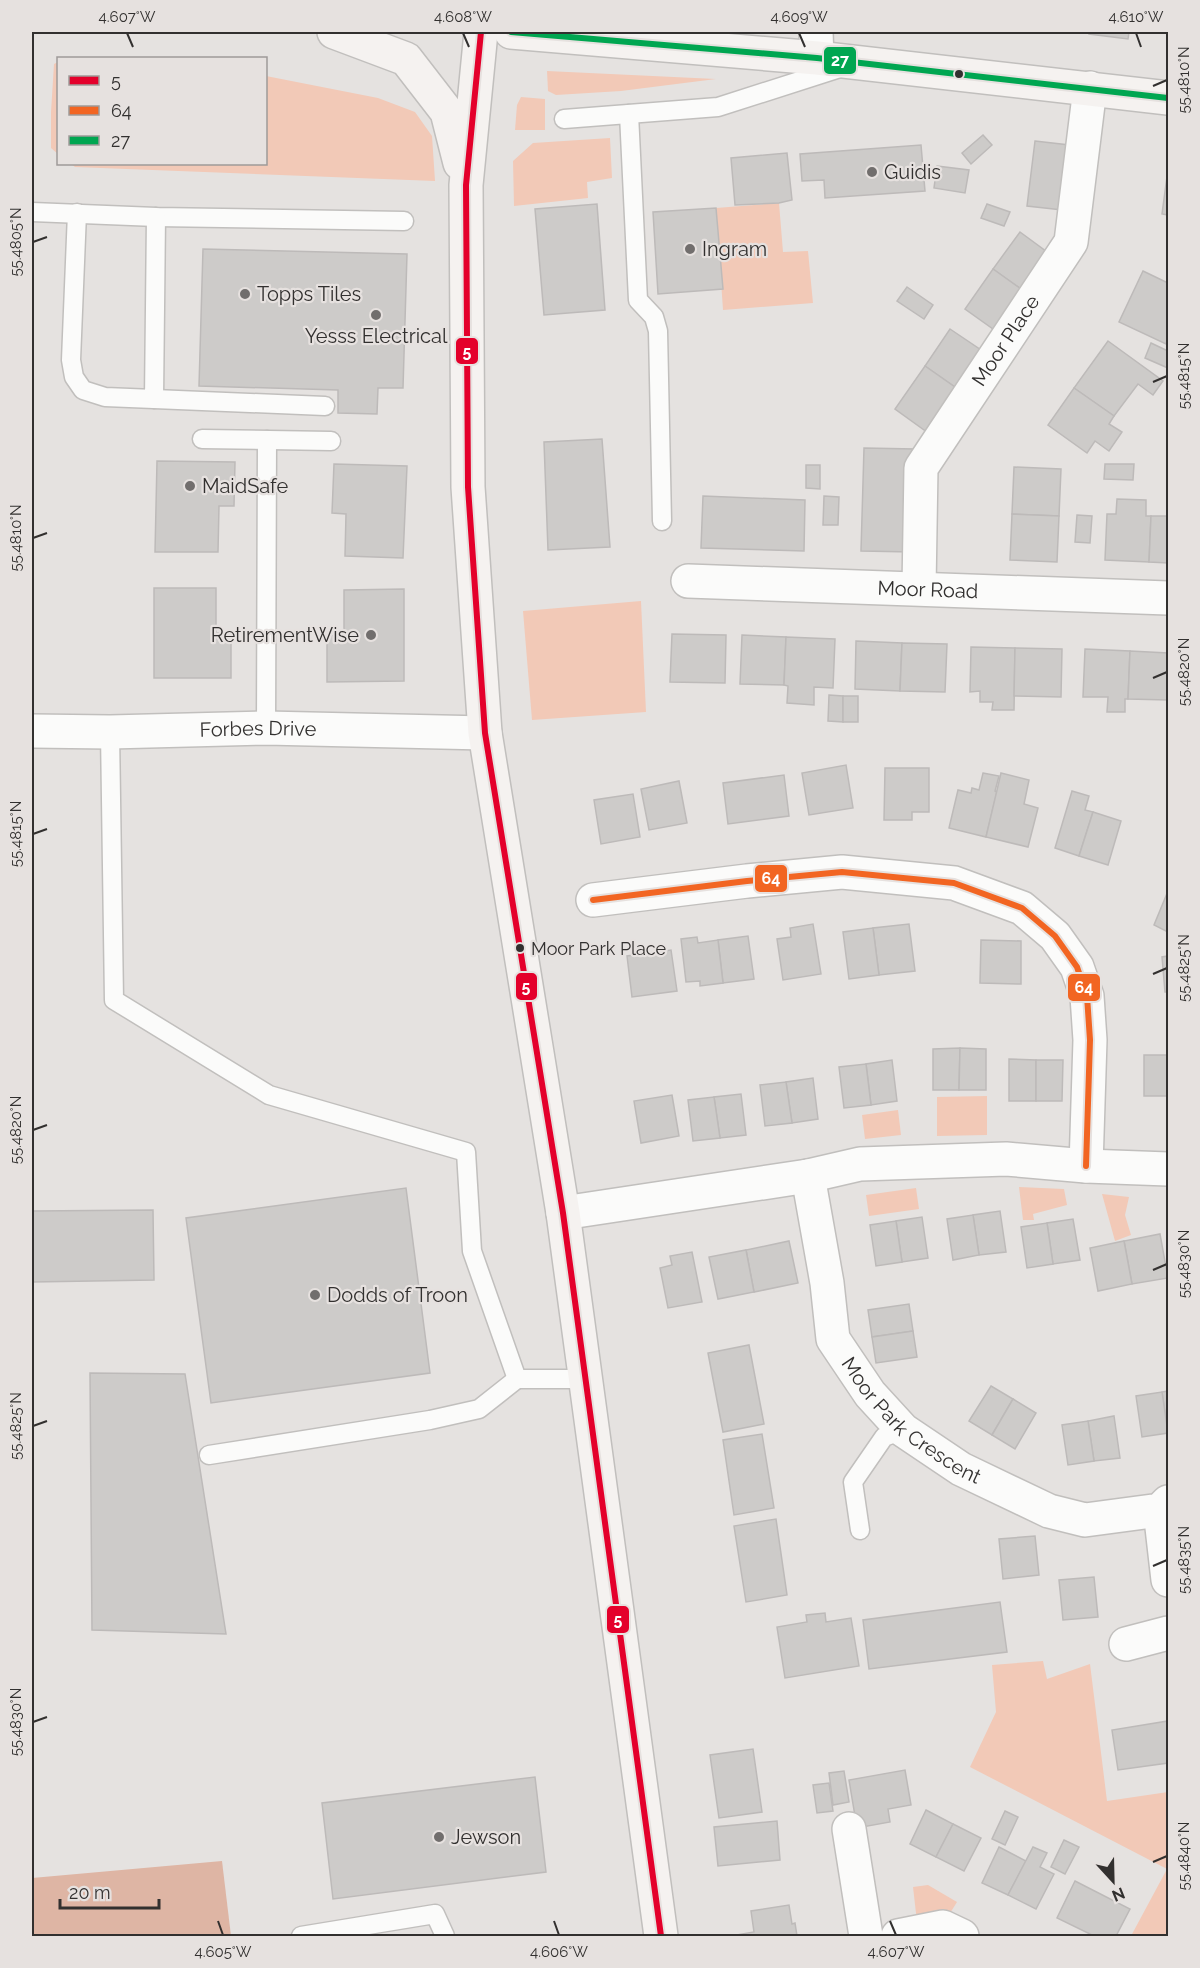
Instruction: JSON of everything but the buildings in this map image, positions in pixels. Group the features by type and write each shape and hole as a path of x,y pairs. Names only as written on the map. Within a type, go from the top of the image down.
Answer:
{"street":[{"path":"334,32 406,59 447,112 466,185"},
{"path":"480,32 466,185 468,487 484,733 563,1213 661,1936"},
{"path":"511,32 817,45 856,63 1168,98"},
{"name":"Moor Place","path":"919,588 921,468 1071,242 1090,88"},
{"name":"Moor Road","path":"688,580 1168,598"},
{"name":"Forbes Drive","path":"32,731 110,732 266,728 484,733"},
{"path":"593,900 842,872 954,883 1022,908 1055,936 1077,967 1087,996 1090,1040 1086,1166"},
{"path":"563,1213 808,1176 860,1164 1006,1159 1086,1166 1168,1169"},
{"name":"Moor Park Crescent","path":"808,1176 824,1265 833,1339 870,1394 903,1430 961,1469 1049,1511 1085,1520 1164,1506 1168,1580"},
{"path":"1126,1644 1168,1633"},
{"path":"849,1829 866,1936"},
{"path":"898,1936 943,1927 962,1936"}],"lane":[{"path":"564,119 718,107 856,63"},
{"path":"629,114 638,300 654,317 658,331 662,521"},
{"path":"32,212 156,217 404,220"},
{"path":"77,213 71,360 74,377 83,390 105,397 325,406"},
{"path":"154,399 156,217"},
{"path":"202,439 331,441"},
{"path":"266,728 267,440"},
{"path":"110,732 114,1000 269,1095 466,1152 472,1251 518,1379"},
{"path":"209,1455 430,1420 479,1409 518,1379 585,1379"},
{"path":"860,1530 853,1482 884,1437 903,1430"},
{"path":"302,1936 435,1914 445,1936"}],"shaded area":[{"path":"57,62 57,153 51,148 54,64"},
{"path":"547,71 716,79 621,91 556,95 548,91"},
{"path":"267,76 378,98 415,112 432,136 435,181 75,167 72,165 267,165"},
{"path":"521,97 545,99 545,130 515,130 517,105"},
{"path":"610,138 612,178 587,182 588,198 514,206 513,161 533,143"},
{"path":"779,203 783,252 808,251 813,303 723,310 716,208"},
{"path":"641,601 646,712 532,720 523,611"},
{"path":"987,1096 987,1135 937,1136 937,1097"},
{"path":"898,1110 901,1135 865,1139 862,1115"},
{"path":"1019,1187 1064,1189 1067,1205 1033,1214 1034,1220 1023,1220"},
{"path":"916,1188 919,1209 869,1216 866,1195"},
{"path":"1102,1194 1129,1197 1125,1215 1131,1235 1115,1241"},
{"path":"1043,1661 1047,1679 1090,1664 1107,1801 1168,1792 1168,1936 1131,1936 1167,1869 970,1767 996,1712 992,1665"},
{"path":"222,1861 231,1936 32,1936 32,1878"},
{"path":"928,1885 957,1902 947,1918 917,1922 913,1887"}],"transit line":[{"name":"5","path":"481,32 466,185 468,487 485,733 563,1213 661,1936"},
{"name":"27","path":"511,32 817,58 1168,98"},
{"name":"64","path":"593,900 842,872 954,883 1022,908 1055,936 1077,967 1087,996 1090,1040 1086,1166"}],"place":[{"name":"Guidis","path":"872,172"},
{"name":"Ingram","path":"690,249"},
{"name":"Topps Tiles","path":"245,294"},
{"name":"Yesss Electrical","path":"376,315"},
{"name":"MaidSafe","path":"190,486"},
{"name":"RetirementWise","path":"371,635"},
{"name":"Moor Park Place","path":"520,948"},
{"name":"Dodds of Troon","path":"315,1295"},
{"name":"Jewson","path":"439,1837"}]}
